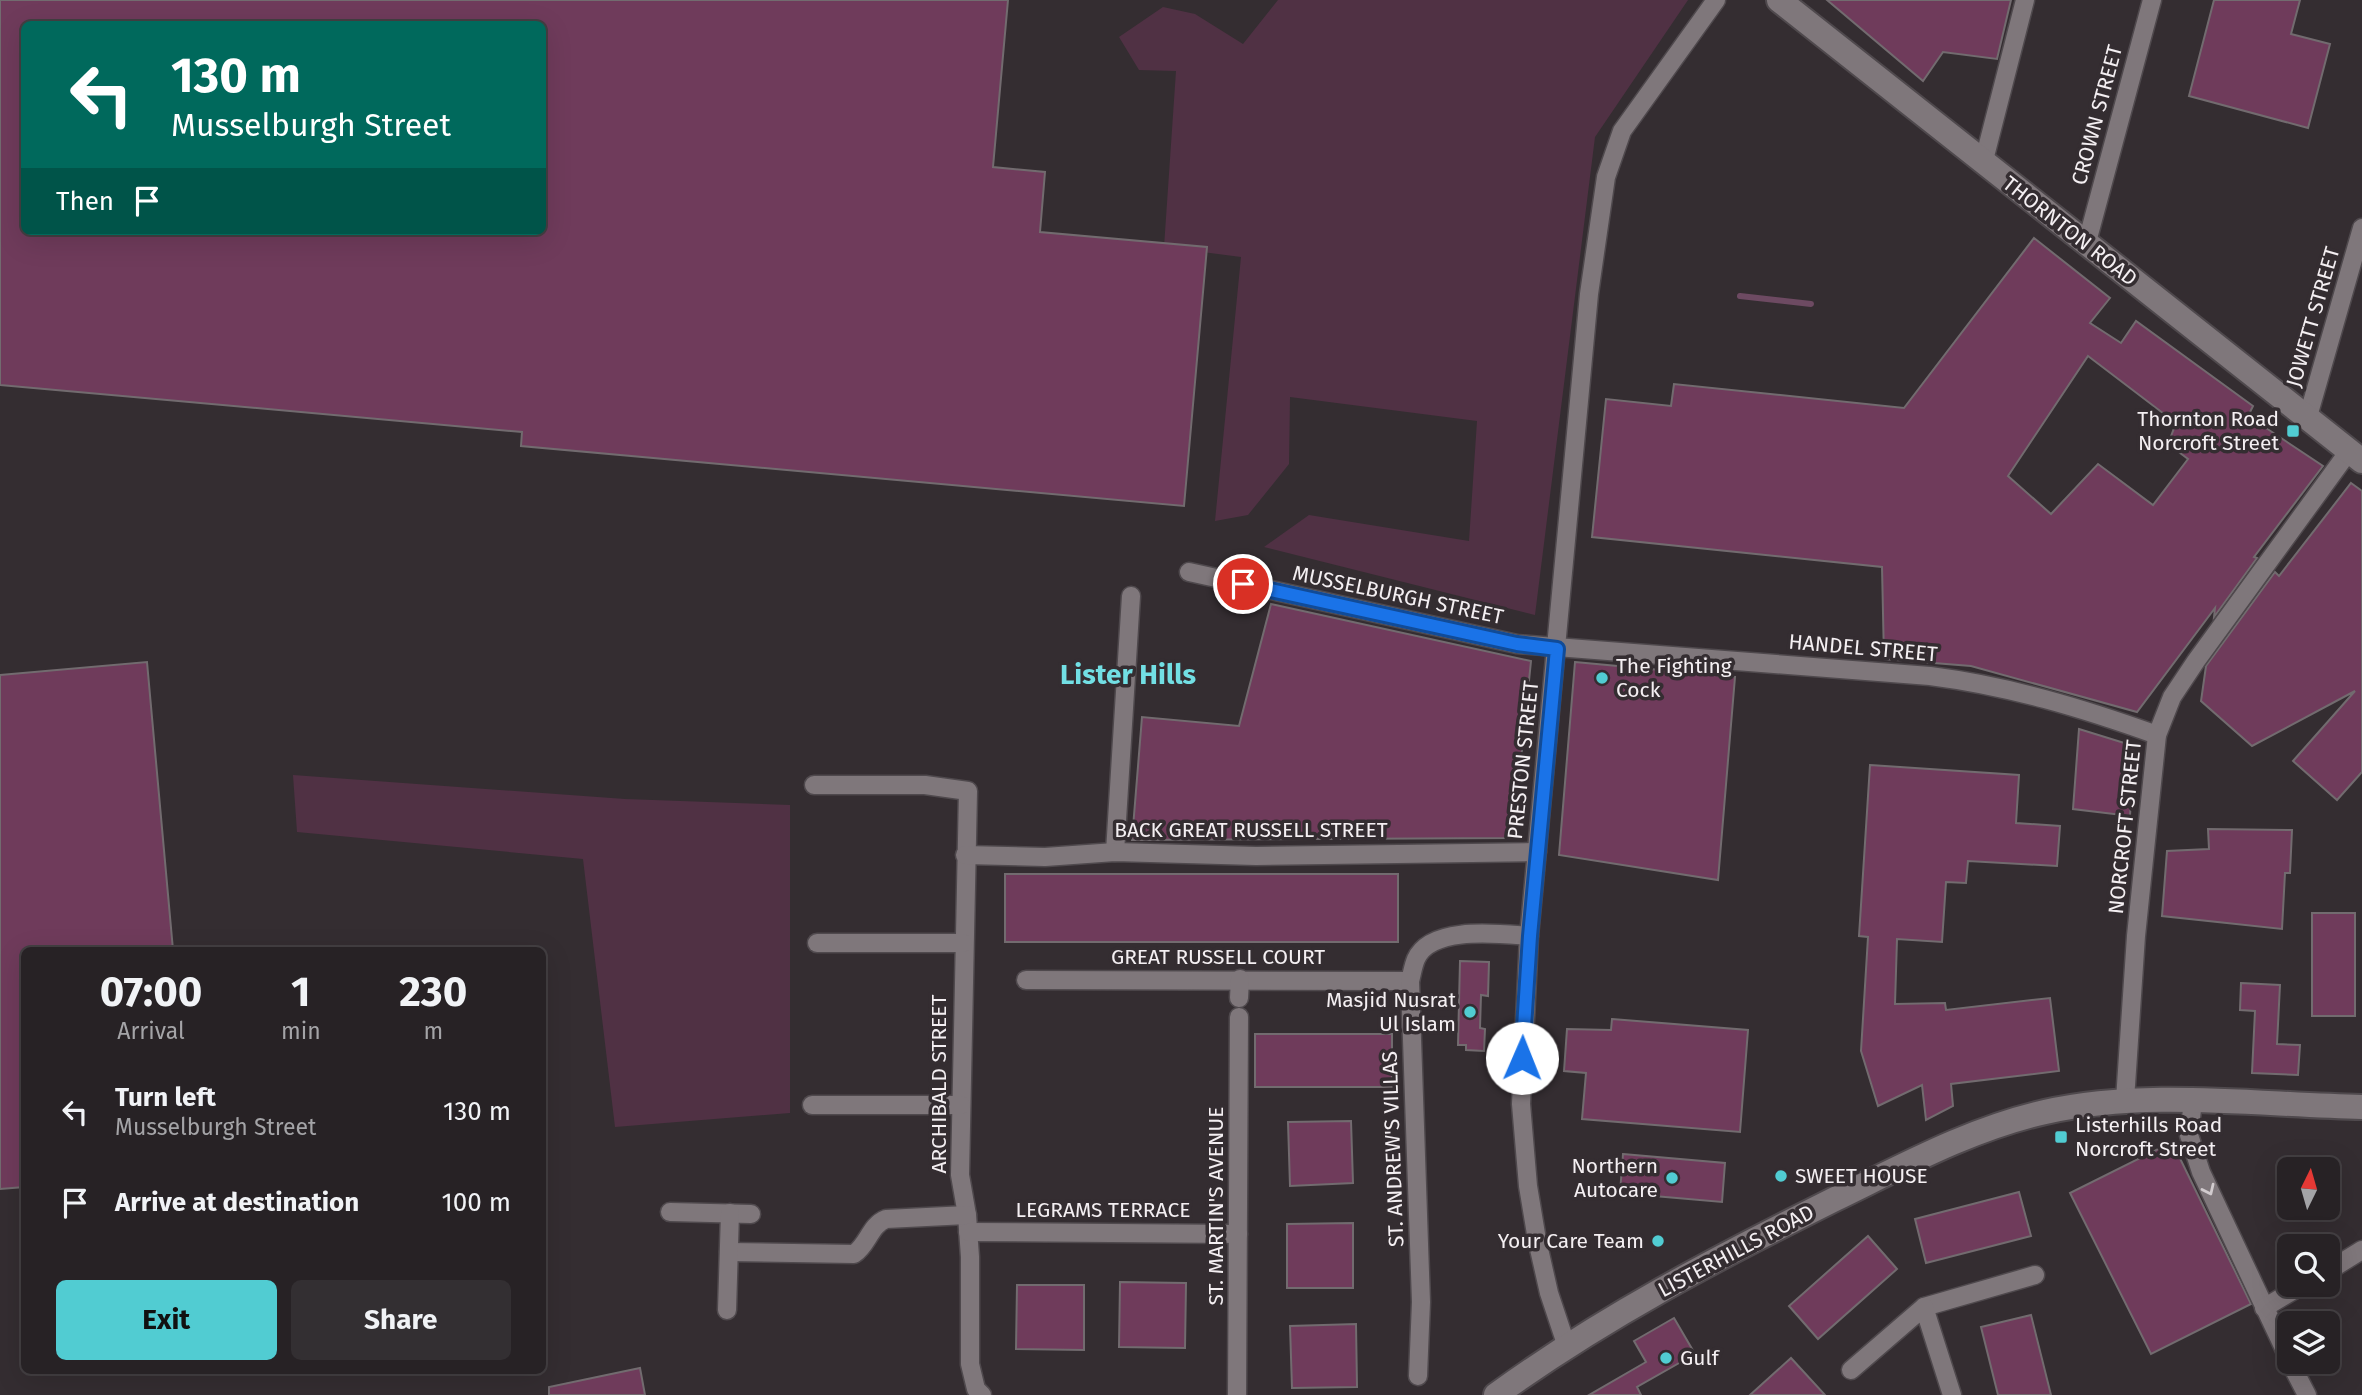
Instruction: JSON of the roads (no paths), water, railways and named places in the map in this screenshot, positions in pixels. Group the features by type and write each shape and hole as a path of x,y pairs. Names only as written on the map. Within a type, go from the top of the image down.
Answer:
{"street":[{"name":"PRESTON STREET","path":"1566,1344 1549,1293 1528,1185 1521,1104 1537,852 1590,294 1605,177 1622,131 1716,0"},
{"name":"THORNTON ROAD","path":"1779,0 1983,164 2087,242 2307,420 2356,456"},
{"path":"1983,164 2025,0"},
{"name":"CROWN STREET","path":"2087,242 2152,0"},
{"name":"JOWETT STREET","path":"2307,420 2362,228"},
{"name":"NORCROFT STREET","path":"2126,1100 2136,936 2157,735 2178,688 2356,456"},
{"name":"MUSSELBURGH STREET","path":"1189,572 1517,644 1557,649"},
{"path":"1115,852 1130,596"},
{"name":"HANDEL STREET","path":"1557,649 1721,659 1985,682 2075,706 2157,735"},
{"name":"ARCHIBALD STREET","path":"814,785 947,786 968,791 960,1175 968,1223 970,1364 976,1389 982,1395"},
{"name":"BACK GREAT RUSSELL STREET","path":"965,855 1045,857 1115,852 1256,856 1537,852"},
{"name":"ST. ANDREW'S VILLAS","path":"1418,1376 1421,1302 1410,981 1416,956 1437,942 1462,933 1530,936"},
{"path":"817,943 963,943"},
{"name":"GREAT RUSSELL COURT","path":"1026,980 1239,988 1410,981"},
{"name":"ST. MARTIN'S AVENUE","path":"1237,1395 1239,1017"},
{"name":"LISTERHILLS ROAD","path":"1496,1395 1566,1344 1716,1258 1961,1138 2045,1112 2126,1100 2362,1107"},
{"path":"2193,1101 2189,1135 2201,1172 2277,1334"},
{"path":"812,1105 961,1105"},
{"path":"670,1212 751,1214"},
{"path":"727,1310 730,1213"},
{"name":"LEGRAMS TERRACE","path":"729,1252 854,1254 862,1248 880,1222 886,1219 1238,1234"},
{"path":"2340,1264 2362,1250"},
{"path":"1851,1370 1924,1307 2035,1275"},
{"path":"2264,1308 2282,1297"},
{"path":"1924,1307 1952,1395"},
{"path":"2297,1374 2307,1395"}],"waterway":[{"path":"1740,296 1811,304"}],"place":[{"name":"Thornton Road Norcroft Street","path":"2293,431"},
{"name":"The Fighting Cock","path":"1602,678"},
{"name":"Masjid Nusrat Ul Islam","path":"1470,1012"},
{"name":"Listerhills Road Norcroft Street","path":"2061,1137"},
{"name":"SWEET HOUSE","path":"1781,1176"},
{"name":"Northern Autocare","path":"1672,1178"},
{"name":"Your Care Team","path":"1658,1241"},
{"name":"Gulf","path":"1666,1358"}],"district":[{"name":"Lister Hills","path":"1128,674"}]}
